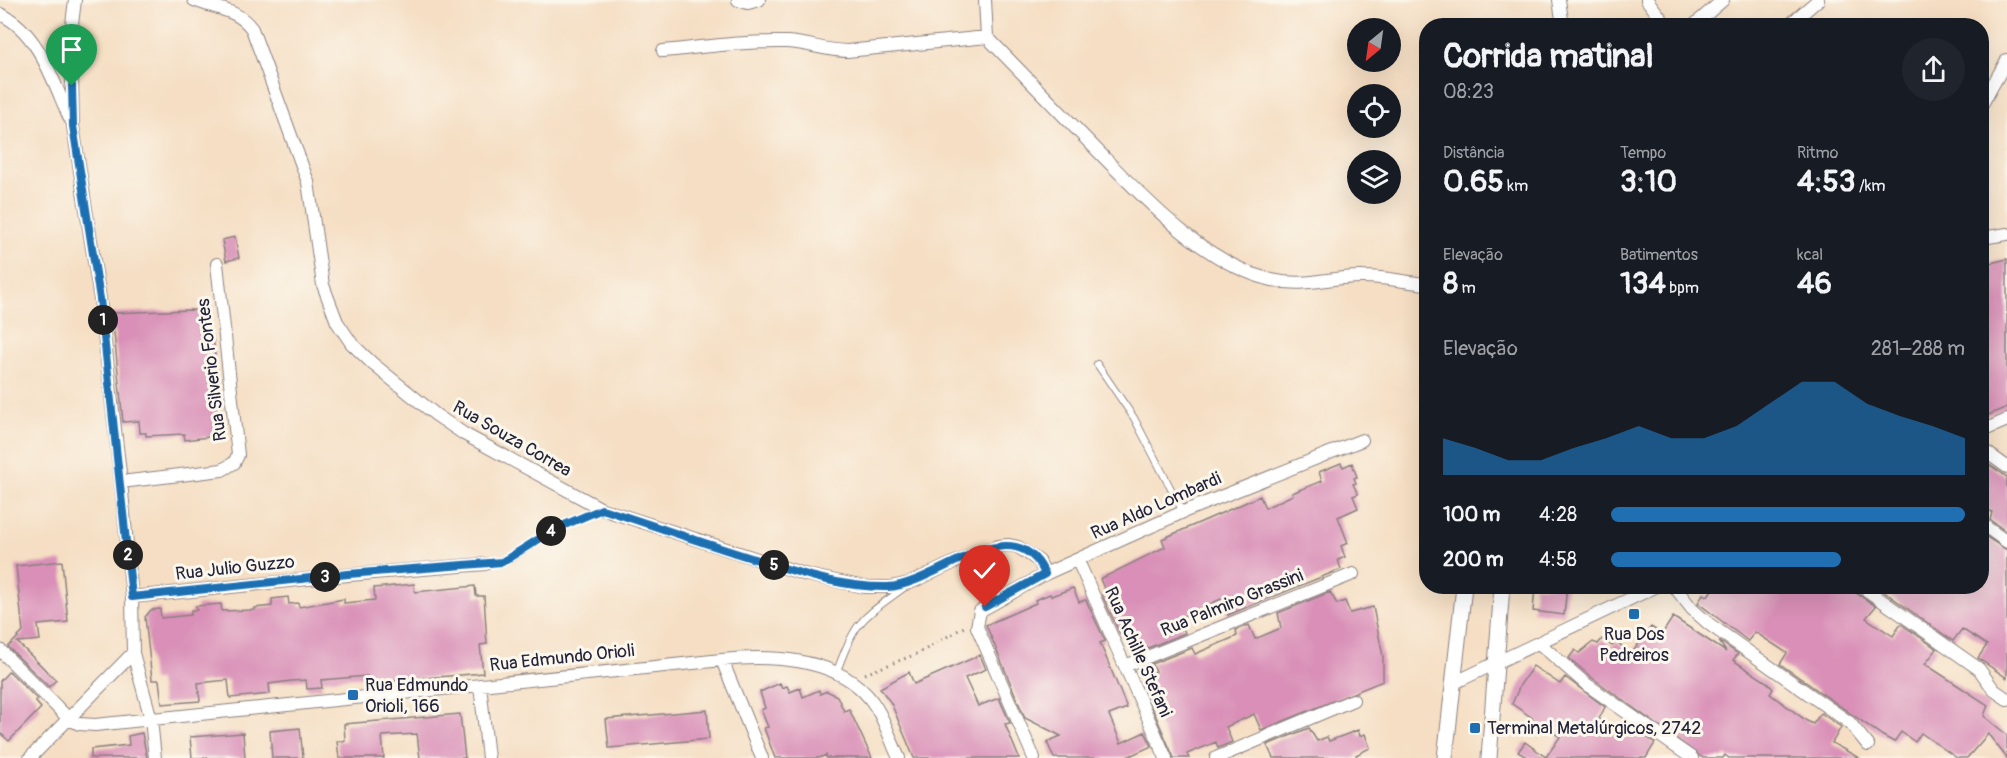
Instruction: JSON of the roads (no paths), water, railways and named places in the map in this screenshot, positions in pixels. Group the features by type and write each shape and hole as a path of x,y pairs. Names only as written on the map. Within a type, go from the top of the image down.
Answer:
{"street":[{"path":"75,0 71,32 73,126 100,299 121,482 132,597 133,652 151,719 155,758"},
{"name":"Rua Souza Correa","path":"194,0 224,8 245,19 252,29 308,182 327,299 337,322 352,344 436,415 464,434 602,509 720,549 832,581 865,587 891,587 910,583 952,563 998,546 1009,545 1018,546 1039,561 1045,574"},
{"path":"738,0 748,3 759,0"},
{"path":"985,0 987,37 1143,197 1175,226 1235,266 1273,280 1321,283 1363,277 1419,283"},
{"path":"1559,0 1562,18"},
{"path":"1647,0 1662,18"},
{"path":"1702,18 1723,0"},
{"path":"1797,18 1818,0"},
{"path":"0,14 20,26 34,45 73,126"},
{"path":"663,51 752,42 791,42 830,51 847,51 987,37"},
{"path":"1989,92 2007,60"},
{"path":"1989,237 2007,234"},
{"name":"Rua Silverio Fontes","path":"121,482 222,470 234,463 238,455 218,264"},
{"path":"1989,426 2007,420"},
{"name":"Rua Aldo Lombardi","path":"1034,758 976,620 985,607 1045,574 1183,512 1362,440"},
{"path":"1989,454 2007,467"},
{"path":"1989,529 2007,542"},
{"name":"Rua Achille Stefani","path":"1078,561 1166,758"},
{"name":"Rua Julio Guzzo","path":"132,597 348,574 485,564"},
{"name":"Rua Palmiro Grassini","path":"1125,666 1353,574"},
{"path":"1445,758 1463,594"},
{"path":"1490,758 1494,666 1501,594"},
{"path":"1454,683 1494,666 1641,594"},
{"path":"1680,594 1692,609 1709,624 1850,723 1868,746"},
{"path":"1873,594 1972,663 1994,690 2007,699"},
{"path":"1540,644 1586,684 1692,758"},
{"path":"0,650 69,719"},
{"path":"30,758 133,652"},
{"name":"Rua Edmundo Orioli","path":"69,719 79,724 95,725 722,660 777,657 800,662 849,680 866,693 881,717 898,758"},
{"path":"722,660 762,758"},
{"path":"480,685 488,758"},
{"path":"1216,758 1353,700"}],"lane":[{"path":"1097,364 1134,418 1183,512"},
{"path":"485,564 510,559 555,529 602,509"},
{"path":"836,675 854,628 865,615 910,583"}],"place":[{"name":"Rua Dos Pedreiros","path":"1634,614"},
{"name":"Rua Edmundo Orioli, 166","path":"353,695"},
{"name":"Terminal Metalúrgicos, 2742","path":"1475,728"}]}
